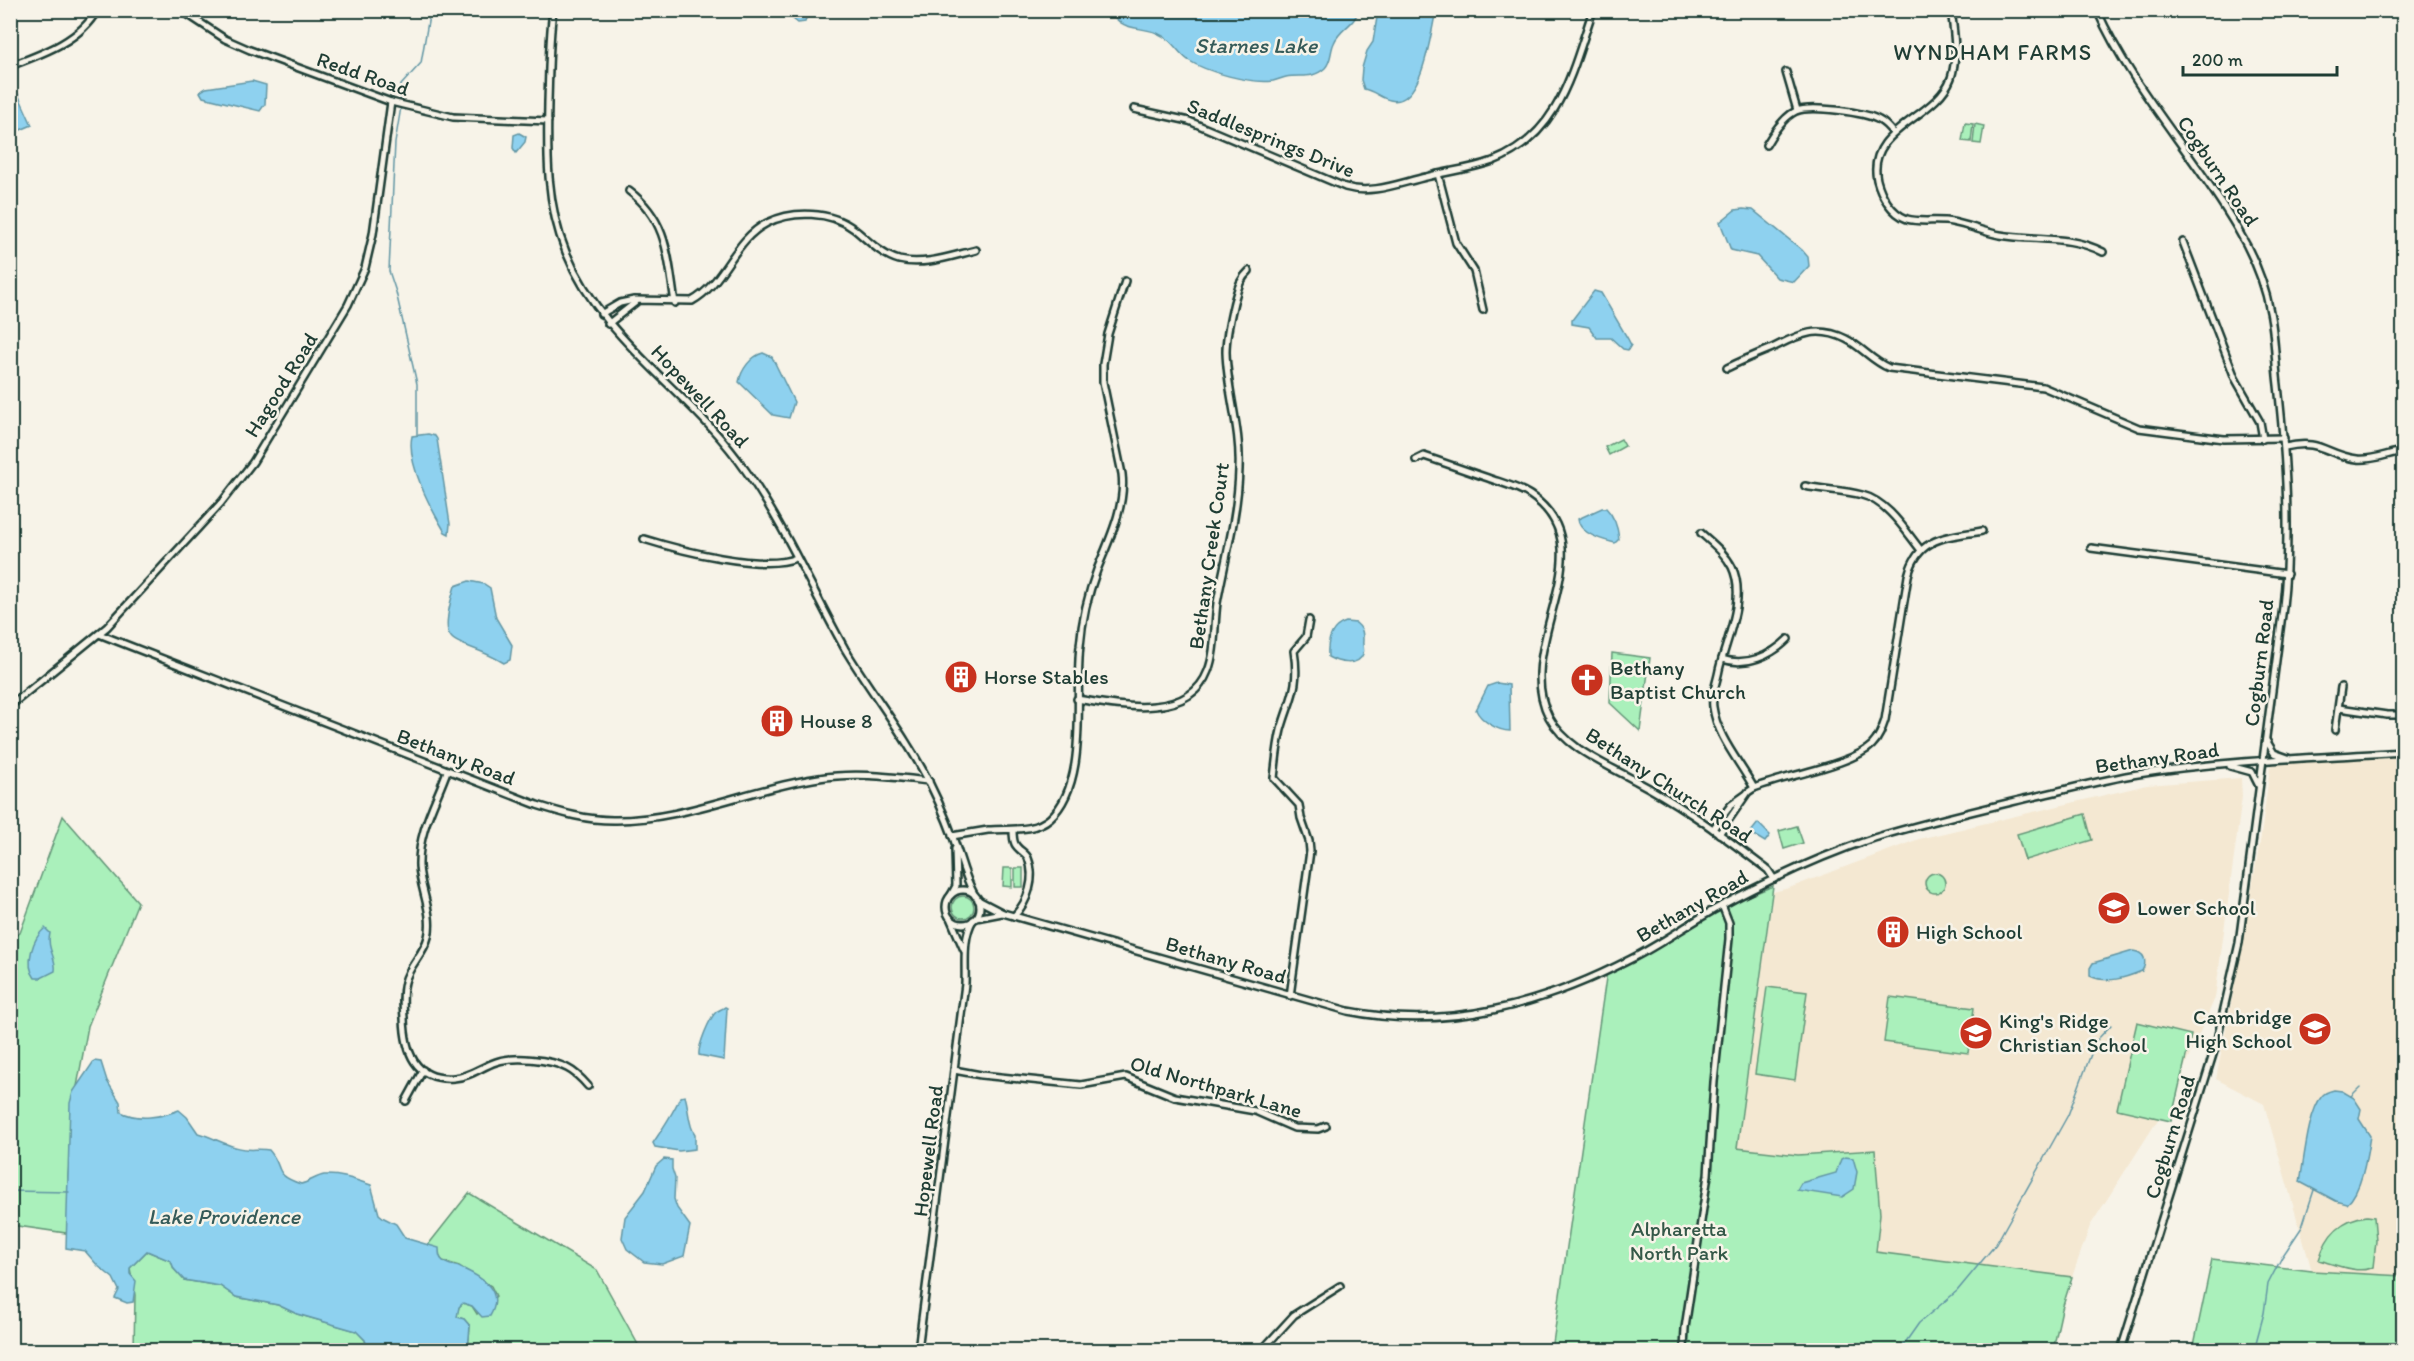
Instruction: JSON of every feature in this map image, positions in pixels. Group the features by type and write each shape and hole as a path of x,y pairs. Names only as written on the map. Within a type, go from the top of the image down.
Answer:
{"street":[{"path":"10,66 37,56 74,36 86,27 97,10"},
{"name":"Redd Road","path":"181,10 225,39 298,69 391,102 453,117 548,121"},
{"name":"Hopewell Road","path":"553,10 548,121 549,189 556,225 574,271 608,324 702,416 724,441 759,490 847,651 928,781 976,898"},
{"name":"Saddlesprings Drive","path":"1134,109 1189,121 1354,189 1374,190 1493,160 1516,148 1537,132 1557,106 1566,88 1593,10"},
{"path":"1951,10 1955,55 1948,85 1934,104 1893,133 1880,152 1876,175 1888,203 1906,218 1951,222 2003,235 2074,241 2103,252"},
{"name":"Cogburn Road","path":"2097,10 2119,53 2247,245 2258,274 2271,315 2284,438 2287,574 2239,943 2222,1022 2121,1350"},
{"path":"1786,72 1797,110"},
{"name":"Hagood Road","path":"99,634 221,503 246,472 348,305 365,268 371,244 391,102"},
{"path":"1766,146 1782,122 1797,110 1822,108 1868,116 1881,121 1893,133"},
{"path":"1438,174 1455,243 1474,271 1483,310"},
{"path":"629,191 643,203 663,232 675,303"},
{"path":"601,314 620,303 637,301 687,303 697,299 718,279 751,234 768,223 786,217 816,215 836,219 852,228 884,253 902,260 927,261 976,250"},
{"path":"2183,242 2235,378 2260,422 2263,439"},
{"name":"Bethany Creek Court","path":"1077,699 1121,704 1168,705 1189,695 1201,683 1209,670 1217,607 1237,498 1239,468 1238,437 1226,359 1227,336 1240,278 1249,271"},
{"path":"952,836 989,830 1029,828 1043,823 1054,813 1063,799 1074,770 1083,621 1123,489 1103,382 1103,364 1108,334 1125,281"},
{"path":"608,324 637,301"},
{"path":"1726,368 1794,336 1824,333 1846,340 1889,368 2043,387 2139,428 2224,439 2284,438"},
{"path":"2284,447 2300,443 2316,444 2349,457 2365,459 2403,450"},
{"name":"Bethany Church Road","path":"1416,460 1424,456 1520,489 1532,496 1549,513 1560,532 1564,550 1540,668 1541,693 1550,718 1560,733 1579,749 1650,788 1713,829 1768,870 1774,879"},
{"path":"1805,486 1864,495 1876,501 1892,515 1920,549"},
{"path":"1713,829 1731,805 1751,790 1860,753 1877,738 1887,710 1912,561 1920,549 1938,539 1982,531"},
{"path":"1701,533 1723,554 1732,568 1736,585 1736,608 1713,692 1715,715 1723,736 1751,790"},
{"path":"644,539 710,556 783,562 796,558"},
{"path":"2091,548 2287,574"},
{"path":"1290,996 1310,851 1309,841 1300,818 1299,805 1274,778 1281,730 1295,688 1294,651 1306,637 1309,620"},
{"path":"10,706 99,634"},
{"name":"Bethany Road","path":"99,634 447,771 558,812 613,820 660,815 831,776 868,775 928,781"},
{"path":"1722,659 1736,662 1759,658 1773,651 1788,639"},
{"path":"2335,730 2342,687"},
{"path":"2339,708 2387,716 2403,715"},
{"path":"2266,740 2276,754 2296,759"},
{"name":"Bethany Road","path":"976,898 1003,913 1348,1011 1391,1018 1450,1018 1488,1012 1543,996 1617,966 1774,879 1862,843 1923,824 2138,774 2296,759 2403,752"},
{"path":"2226,765 2252,772 2260,789"},
{"path":"447,771 424,829 420,852 420,875 429,922 428,937 410,968 404,990 405,1043 411,1057 423,1070 434,1076 457,1078 501,1060 526,1059 566,1068 588,1086"},
{"path":"1719,834 1751,790"},
{"path":"1013,830 1015,844 1026,855 1029,862 1030,886 1026,900 1014,916"},
{"name":"Hopewell Road","path":"950,897 956,886 954,844"},
{"path":"959,891 970,892 976,898 979,910 974,919 963,924 949,917 946,907 950,897 959,891"},
{"path":"1684,1350 1686,1322 1708,1175 1714,1082 1729,939 1729,923 1722,906"},
{"name":"Bethany Road","path":"974,919 1003,913"},
{"name":"Hopewell Road","path":"949,917 959,936 965,955"},
{"name":"Hopewell Road","path":"918,1350 965,984 965,955 969,927 974,919"},
{"path":"406,1101 423,1070"},
{"name":"Old Northpark Lane","path":"954,1070 981,1075 1081,1084 1126,1077 1175,1097 1255,1111 1293,1128 1318,1129 1326,1126"},
{"path":"1262,1350 1294,1315 1341,1286"}],"shaded area":[{"name":"Cambridge High School","path":"2403,757 2403,1276 2312,1271 2264,1104 2216,1079 2261,836 2271,761"},
{"name":"King's Ridge Christian School","path":"2241,778 2242,797 2215,998 2184,1068 2182,1082 2090,1226 2072,1277 1876,1252 1880,1214 1875,1150 1798,1155 1737,1148 1773,892 1919,839 2147,785"}],"green space":[{"path":"1965,123 1973,124 1971,142 1962,141"},
{"path":"1975,124 1984,126 1981,144 1973,143"},
{"path":"1621,439 1625,446 1609,455 1605,447"},
{"path":"1612,653 1650,658 1640,731 1610,703"},
{"path":"2085,814 2092,840 2025,860 2017,834"},
{"path":"63,816 138,902 88,1026 74,1103 68,1177 73,1234 11,1225 11,938 20,933"},
{"path":"1797,826 1803,843 1784,849 1779,831"},
{"path":"1004,868 1012,868 1012,887 1003,886"},
{"path":"1015,868 1023,868 1023,887 1015,887"},
{"path":"1935,873 1942,876 1945,883 1942,890 1935,893 1928,890 1925,883 1928,876"},
{"name":"Alpharetta North Park","path":"1773,886 1737,1148 1798,1155 1875,1150 1880,1214 1876,1252 2072,1277 2053,1350 1907,1350 1865,1345 1864,1350 1552,1350 1607,971 1717,909"},
{"path":"963,896 971,899 974,907 971,915 963,918 955,915 952,907 955,899"},
{"path":"1767,987 1807,992 1795,1080 1755,1074"},
{"path":"1890,997 1974,1008 1968,1053 1884,1042"},
{"path":"2137,1022 2191,1035 2171,1121 2117,1109"},
{"path":"469,1193 597,1270 641,1350 468,1350 470,1326 464,1319 456,1317 459,1307 463,1303 472,1306 477,1314 496,1296 491,1286 459,1266 443,1261 428,1245"},
{"path":"2367,1216 2374,1217 2376,1241 2373,1267 2361,1270 2319,1260 2326,1243 2336,1230 2349,1221"},
{"path":"147,1251 171,1261 174,1269 184,1280 220,1286 236,1297 278,1305 297,1314 357,1331 365,1340 368,1350 134,1350 135,1295 130,1268"},
{"path":"2212,1259 2312,1271 2403,1276 2403,1350 2193,1350"}],"water":[{"path":"783,11 808,11 805,22 798,23"},
{"name":"Starnes Lake","path":"1110,11 1358,11 1354,20 1336,38 1329,62 1320,72 1273,81 1253,81 1206,69 1184,57 1162,36 1126,26 1120,23"},
{"path":"1378,11 1436,11 1424,66 1418,81 1401,99 1390,100 1364,89 1361,80 1367,51 1373,42"},
{"path":"252,81 266,85 265,104 260,111 203,97 200,92 206,88"},
{"path":"11,91 18,94 32,125 11,134"},
{"path":"519,133 526,137 525,142 516,153 513,148 514,135"},
{"path":"1735,210 1753,210 1808,257 1809,266 1794,282 1777,278 1757,256 1731,250 1720,222"},
{"path":"1594,291 1601,293 1628,339 1631,345 1628,350 1623,349 1611,338 1597,338 1589,327 1572,324 1572,320"},
{"path":"763,353 772,357 794,402 789,418 773,415 739,382 747,364 754,357"},
{"path":"428,434 437,439 450,524 449,534 445,532 427,499 413,459 412,436"},
{"path":"1606,508 1611,515 1618,531 1619,539 1615,543 1592,535 1579,524 1578,519"},
{"path":"469,581 484,584 490,588 496,618 512,645 510,660 504,663 454,640 449,633 447,623 455,586"},
{"path":"1346,622 1356,623 1363,634 1364,650 1357,661 1342,662 1328,657 1328,645 1333,631"},
{"path":"1497,683 1509,685 1510,731 1490,725 1476,710 1488,686"},
{"path":"1758,823 1770,835 1765,842 1750,833"},
{"path":"45,928 50,933 49,944 55,971 41,978 35,978 30,966 31,952 37,938"},
{"path":"2133,951 2140,953 2144,958 2145,964 2142,971 2110,980 2090,976 2093,963"},
{"path":"727,1008 724,1060 699,1055 702,1039 710,1020 716,1012"},
{"name":"Lake Providence","path":"94,1061 101,1062 107,1081 120,1102 121,1112 150,1117 179,1110 198,1133 239,1148 269,1150 282,1174 301,1184 330,1175 371,1185 379,1214 396,1224 405,1238 439,1248 443,1261 476,1276 493,1292 494,1307 490,1316 482,1317 472,1306 463,1303 459,1307 457,1317 464,1319 470,1326 468,1350 368,1350 365,1340 356,1331 297,1314 278,1305 236,1297 220,1286 184,1280 174,1269 171,1261 147,1251 130,1268 130,1274 136,1281 133,1302 127,1303 115,1298 119,1290 113,1278 85,1251 66,1248 70,1103 73,1092"},
{"path":"2334,1090 2342,1091 2354,1098 2361,1109 2359,1119 2370,1136 2360,1182 2347,1204 2336,1201 2300,1182 2313,1113 2323,1095"},
{"path":"685,1096 691,1126 695,1134 695,1149 679,1151 655,1147 653,1143 680,1097"},
{"path":"1853,1158 1857,1172 1854,1189 1842,1197 1797,1190 1801,1183 1836,1173 1841,1159"},
{"path":"664,1159 672,1160 675,1178 674,1199 677,1208 690,1226 684,1256 662,1264 644,1262 627,1249 622,1238 625,1217 645,1191 656,1166"}],"waterway":[{"path":"400,103 401,85 421,63 430,10"},
{"path":"401,107 395,143 389,271 417,384 417,435"},
{"path":"1900,1350 1919,1323 1957,1291 1996,1244 2068,1115 2096,1041 2111,1025"},
{"path":"2351,1096 2360,1087"},
{"path":"2254,1350 2264,1313 2268,1284 2282,1257 2302,1227 2314,1190"},
{"path":"10,1191 69,1192"}],"place":[{"name":"Horse Stables","path":"961,677"},
{"name":"Bethany Baptist Church","path":"1587,680"},
{"name":"House 8","path":"777,721"},
{"name":"Lower School","path":"2114,908"},
{"name":"High School","path":"1893,932"},
{"name":"Cambridge High School","path":"2315,1029"},
{"name":"King's Ridge Christian School","path":"1976,1033"}],"district":[{"name":"WYNDHAM FARMS","path":"1993,52"}]}
